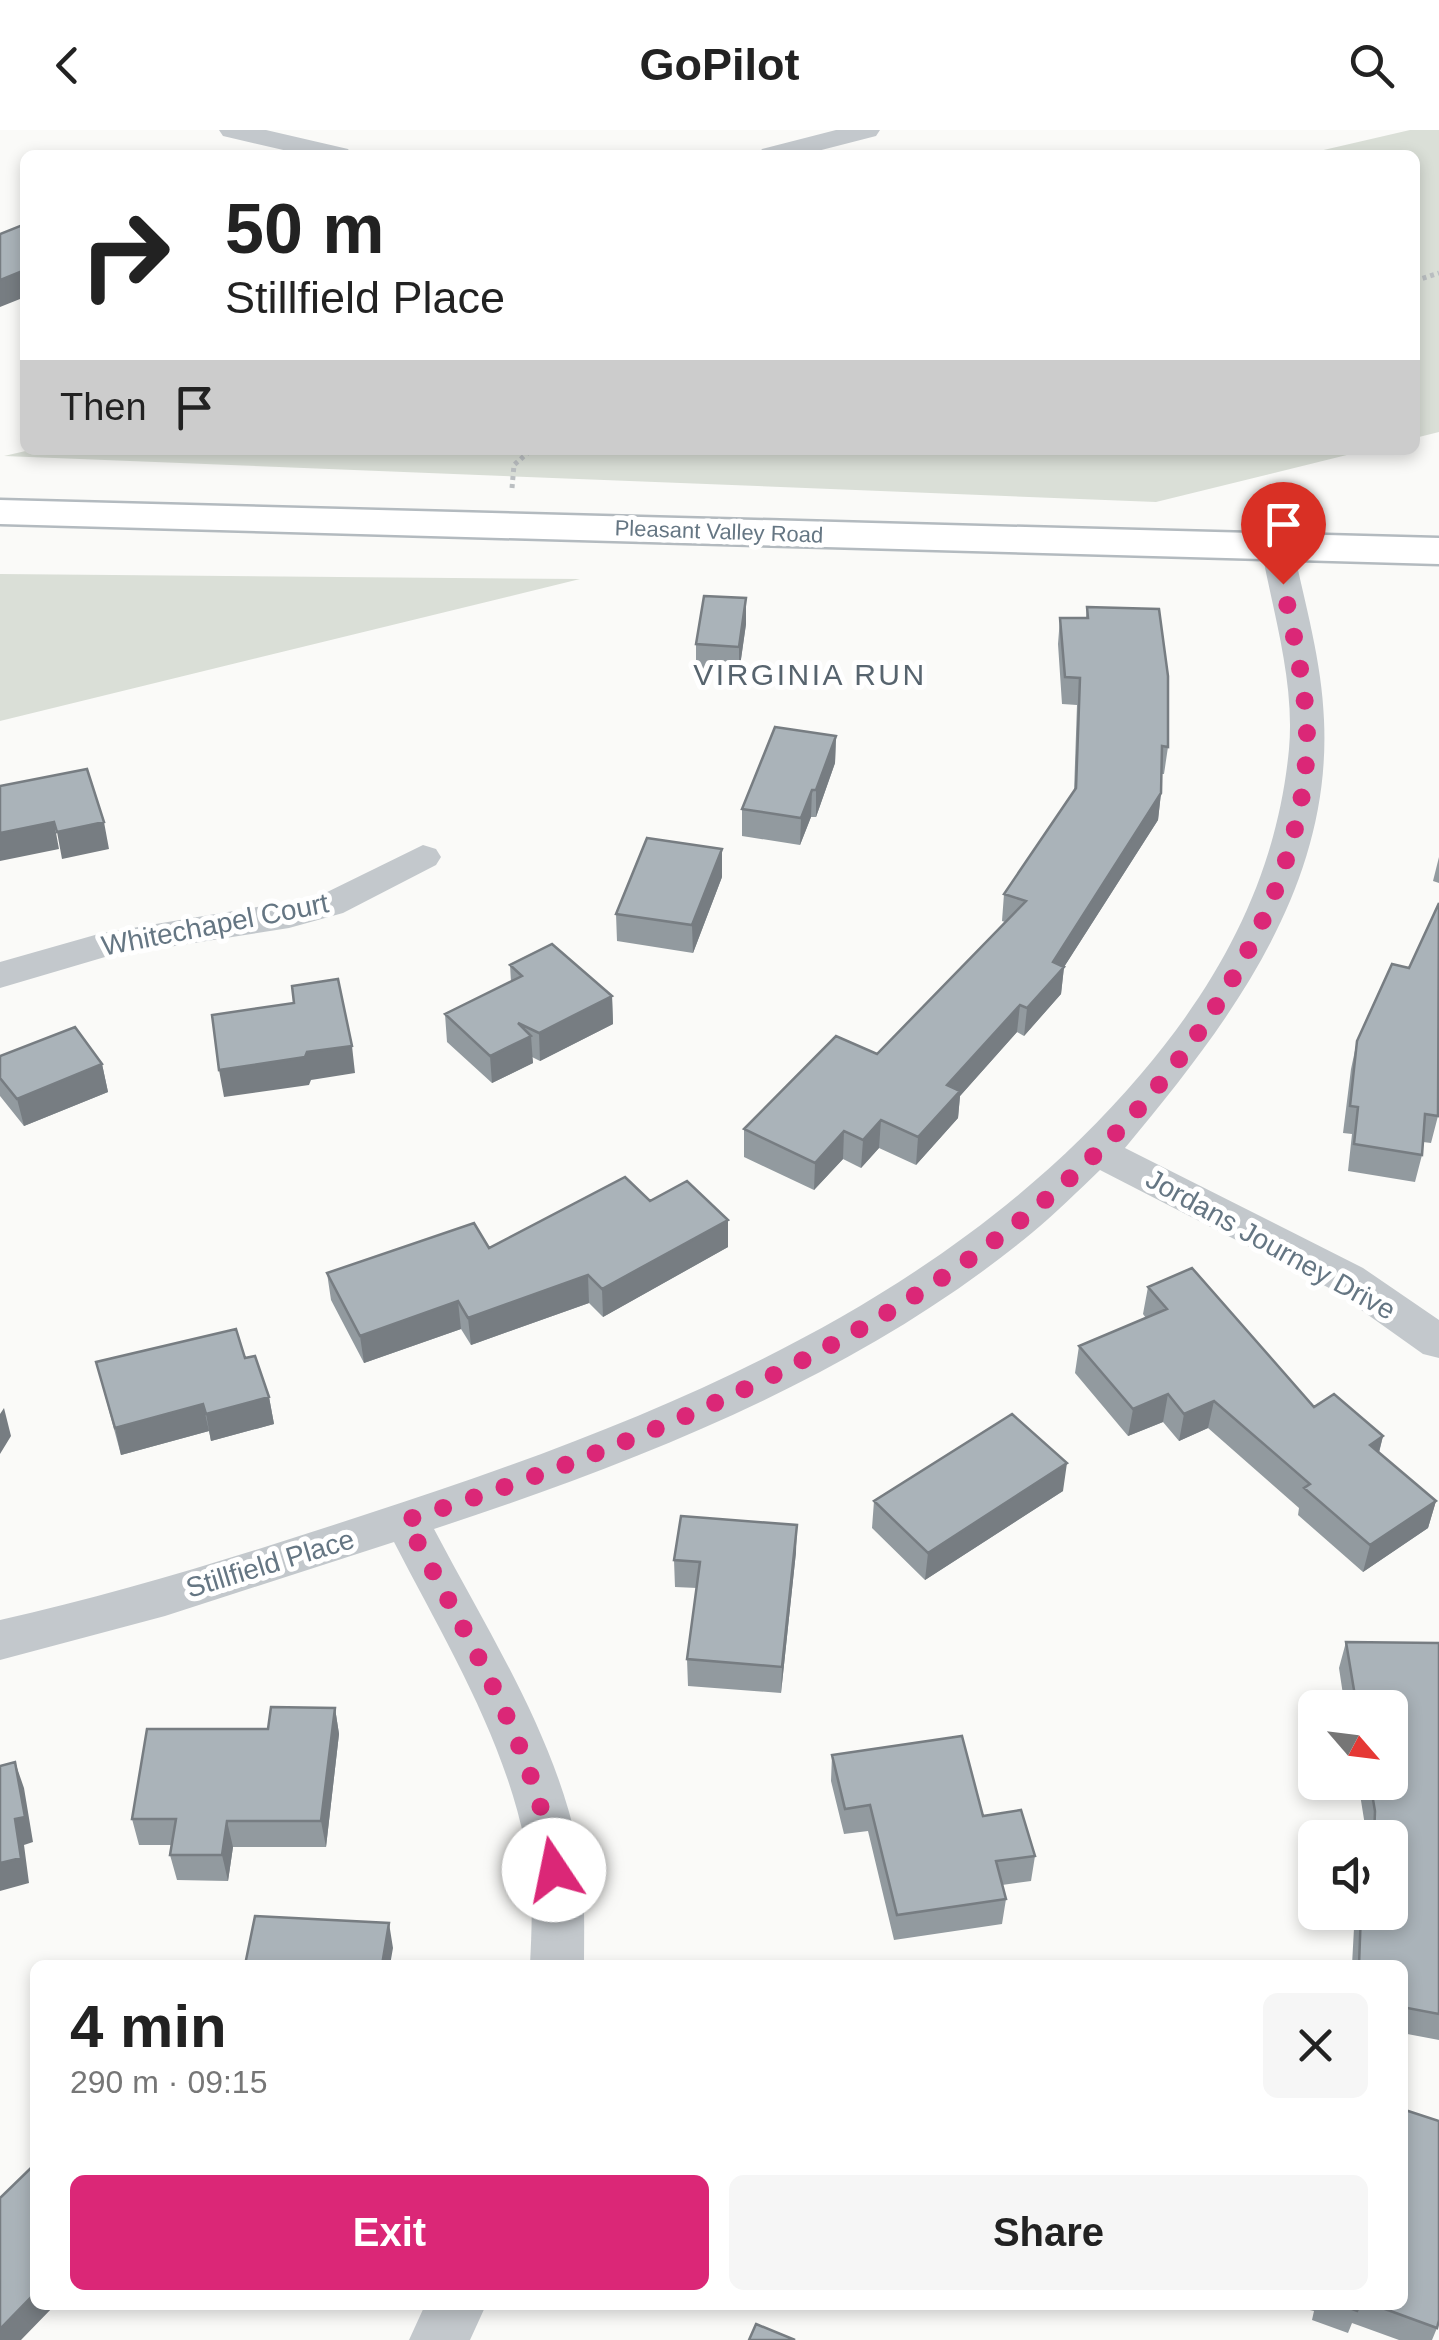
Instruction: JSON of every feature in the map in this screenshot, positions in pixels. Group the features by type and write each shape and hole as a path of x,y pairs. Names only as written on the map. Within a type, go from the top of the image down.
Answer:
{"main road":[{"name":"Pleasant Valley Road","path":"0,512 1439,551"}],"street":[{"path":"232,130 318,150"},
{"path":"790,150 866,130"},
{"name":"Stillfield Place","path":"0,1640 201,1586 406,1520 528,1479 739,1392 906,1301 976,1254 1100,1152 1170,1071 1216,1008 1252,945 1275,893 1294,831 1307,741 1300,674 1277,546"},
{"name":"Whitechapel Court","path":"0,975 102,945 290,916 330,905 423,857"},
{"name":"Jordans Journey Drive","path":"1100,1152 1348,1280 1439,1342"},
{"path":"406,1520 505,1716 538,1794 551,1844 558,1895 558,1960"},
{"path":"438,2340 453,2310"}],"shaded area":[{"path":"1410,130 1439,130 1439,432 1420,437 1420,150 1324,150"},
{"path":"20,452 1347,455 1156,502 4,456"},
{"path":"0,574 580,579 0,721"}],"building":[{"path":"20,226 20,272 0,280 0,234"},
{"path":"704,596 746,598 739,647 696,644"},
{"path":"1087,607 1159,609 1168,676 1168,747 1162,746 1161,793 1053,962 1064,967 1027,1008 1020,1005 947,1085 960,1091 918,1137 881,1120 863,1140 844,1131 815,1163 744,1129 836,1036 877,1054 1026,901 1004,894 1076,788 1080,678 1065,677 1060,618 1088,618"},
{"path":"775,727 836,736 801,818 742,809"},
{"path":"87,769 104,822 57,832 54,822 0,833 0,786"},
{"path":"647,838 722,849 692,925 616,914"},
{"path":"1439,903 1438,1116 1425,1114 1422,1155 1354,1144 1358,1107 1350,1106 1357,1041 1392,964 1409,968"},
{"path":"552,944 612,996 539,1033 518,1023 531,1036 490,1056 445,1014 522,976 510,965"},
{"path":"338,979 352,1046 219,1070 212,1015 294,1003 292,986"},
{"path":"75,1027 102,1064 17,1099 0,1078 0,1056"},
{"path":"625,1177 650,1201 687,1181 728,1220 602,1289 588,1275 468,1318 458,1301 360,1336 327,1273 474,1223 489,1248"},
{"path":"1192,1268 1314,1407 1334,1394 1383,1436 1370,1445 1436,1501 1370,1545 1304,1488 1310,1484 1214,1401 1184,1414 1168,1394 1133,1409 1079,1346 1167,1309 1148,1287"},
{"path":"236,1329 245,1358 255,1356 269,1397 206,1414 203,1404 115,1428 96,1362"},
{"path":"1012,1414 1067,1463 928,1553 874,1501"},
{"path":"681,1516 797,1525 782,1667 687,1659 700,1562 674,1560"},
{"path":"1346,1642 1439,1643 1439,2014 1408,2008 1408,1960 1359,1960 1360,1930 1408,1930 1408,1820 1375,1820 1373,1800 1408,1800 1408,1690 1354,1690"},
{"path":"271,1707 335,1708 321,1821 227,1821 222,1855 170,1855 176,1819 132,1819 147,1729 268,1729"},
{"path":"962,1736 983,1816 1021,1810 1035,1856 996,1861 1006,1899 897,1915 870,1805 845,1809 832,1755"},
{"path":"15,1762 25,1817 15,1819 21,1858 0,1863 0,1766"},
{"path":"255,1916 389,1923 383,1960 246,1960"},
{"path":"1408,2111 1439,2121 1437,2328 1388,2310 1408,2310"},
{"path":"30,2169 30,2298 0,2329 0,2198"},
{"path":"756,2324 795,2340 749,2340"}],"district":[{"name":"VIRGINIA RUN","path":"810,675"}],"route":[{"path":"554,1870 538,1794 505,1716 406,1520 510,1486 739,1392 821,1350 906,1301 976,1254 1100,1152 1170,1071 1216,1008 1252,945 1275,893 1294,831 1307,741 1300,674 1283,584"}]}
